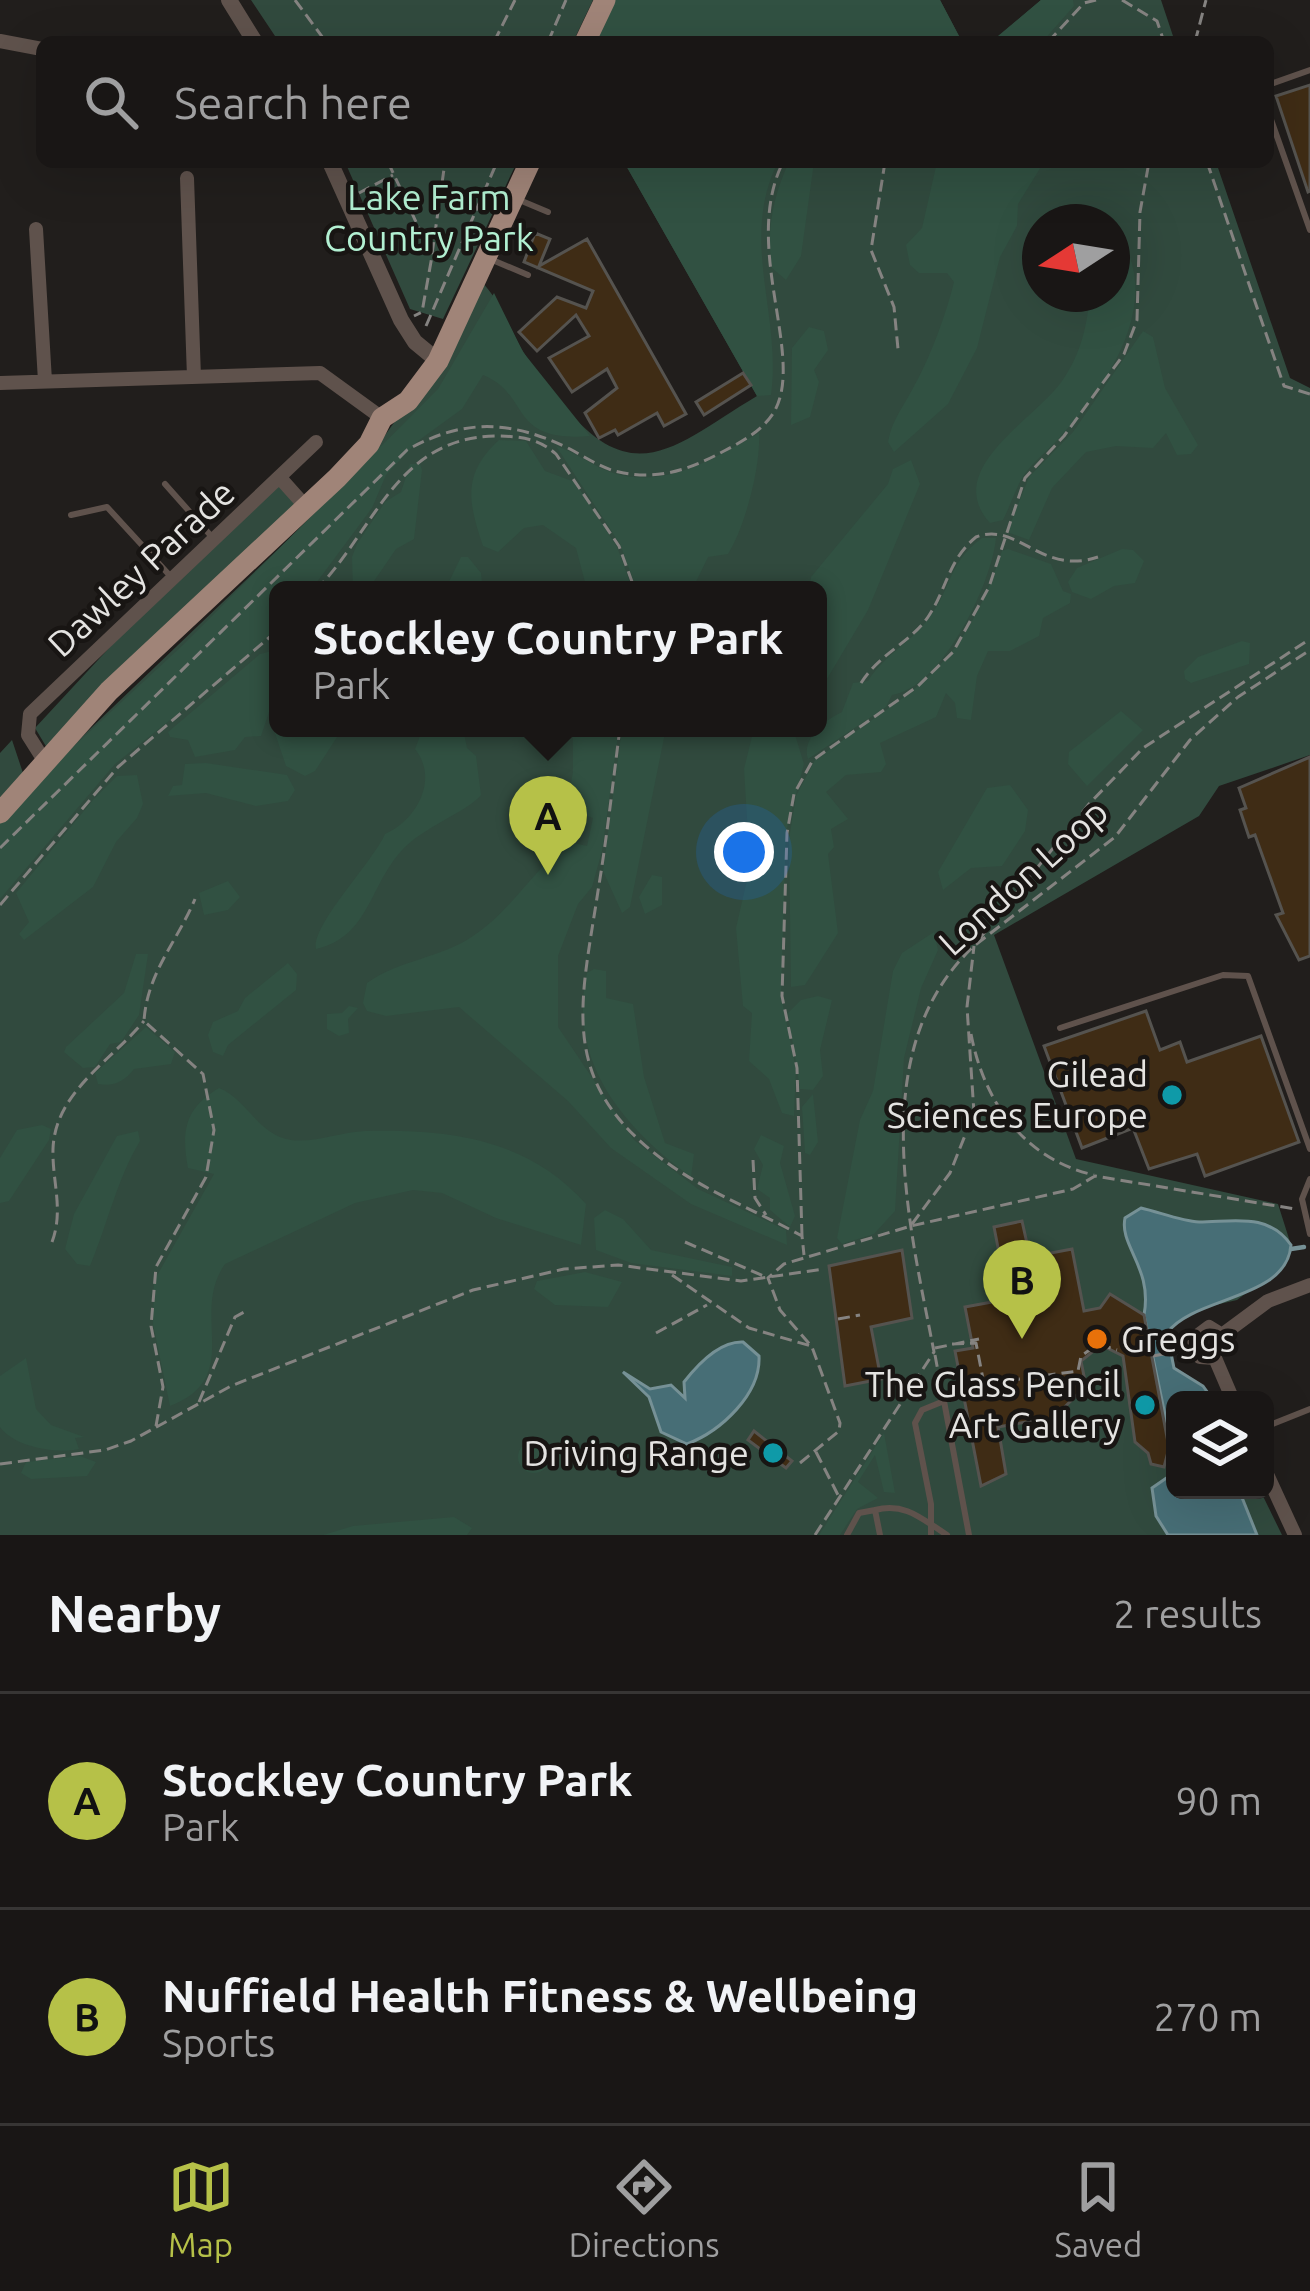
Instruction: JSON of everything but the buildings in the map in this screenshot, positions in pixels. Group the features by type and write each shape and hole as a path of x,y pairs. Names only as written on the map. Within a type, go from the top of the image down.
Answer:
{"main road":[{"path":"588,36 605,0"},
{"path":"0,813 118,681 306,507 363,451 382,418 408,400 438,361 527,168"}],"street":[{"path":"229,0 251,36"},
{"path":"0,41 36,48"},
{"path":"333,168 401,320 415,342 438,361"},
{"path":"187,178 194,377"},
{"path":"36,229 45,381"},
{"path":"0,383 326,374 382,418"},
{"name":"Dawley Parade","path":"45,761 28,734 30,714 316,442"},
{"name":"Dawley Parade","path":"281,479 306,507"},
{"path":"1222,1335 1268,1300 1310,1285"},
{"path":"1204,1328 1222,1335 1223,1351 1215,1358 1200,1357 1192,1345 1204,1328"},
{"path":"1215,1358 1229,1391"},
{"path":"1274,1490 1295,1535"}],"lane":[{"path":"1274,83 1310,70"},
{"path":"1274,128 1310,230"},
{"path":"514,198 548,212"},
{"path":"486,258 528,275"},
{"path":"165,484 214,540"},
{"path":"71,515 107,507 172,579"},
{"path":"1060,1028 1223,976 1248,976 1310,1149"},
{"path":"1310,1179 1303,1213 1310,1234"},
{"path":"1176,1352 1192,1345"},
{"path":"932,1535 915,1423 922,1410 944,1401 969,1535"},
{"path":"1274,1423 1310,1409"},
{"path":"847,1535 859,1514 906,1508 946,1535"},
{"path":"875,1510 880,1535"}],"path":[{"path":"295,0 322,36"},
{"path":"497,36 514,0"},
{"path":"551,36 566,0"},
{"path":"1054,36 1084,3 1096,0"},
{"path":"1122,0 1157,21 1162,36"},
{"path":"1197,36 1206,0"},
{"path":"390,168 431,256"},
{"path":"401,320 422,312 444,168"},
{"path":"415,342 433,316 495,168"},
{"path":"272,581 406,450 441,431 503,424 536,433 618,472 653,475 681,472 758,432 775,410 783,382 765,226 782,168"},
{"path":"884,168 871,250 895,307 898,349"},
{"path":"804,1256 797,1068 782,996 787,833 794,794 813,760 918,686 953,652 989,587 1025,478 1064,436 1124,354 1137,320 1139,212 1148,168"},
{"path":"1209,168 1285,386 1310,394"},
{"path":"347,200 393,175"},
{"path":"323,581 410,464 447,444 516,436 544,443 556,454 619,546 632,581"},
{"path":"861,683 887,649 926,619 963,548 982,534 1004,536 1061,564 1098,557"},
{"path":"0,848 269,584"},
{"path":"0,905 52,838 118,767 269,638"},
{"path":"911,1226 950,1173 974,1113 967,1007 974,946 1089,804 1143,748 1310,639"},
{"name":"London Loop","path":"944,1401 911,1226 903,1127 914,1047 953,966 1114,837 1190,740 1238,697 1310,650"},
{"path":"619,737 579,1010 588,1060 608,1102 636,1137 679,1170 802,1236"},
{"path":"52,1242 60,1214 53,1164 58,1120 94,1072 144,1022 151,980 195,898"},
{"path":"967,1007 976,1058 1001,1114 1064,1168 1303,1213"},
{"path":"144,1022 203,1074 214,1130 206,1177 164,1250 152,1286 151,1326 164,1387 155,1428"},
{"path":"753,1160 755,1198 766,1216"},
{"path":"768,1278 804,1256 1073,1189 1095,1176"},
{"path":"685,1242 768,1278 780,1310 812,1347 840,1423 800,1463"},
{"path":"0,1465 105,1450 384,1321 473,1290 564,1269 618,1265 671,1274 768,1278 824,1269"},
{"path":"671,1274 749,1328 812,1347"},
{"path":"656,1333 710,1304"},
{"path":"199,1404 236,1317 246,1311"},
{"path":"838,1319 860,1315"},
{"path":"815,1535 934,1350 979,1339"},
{"path":"952,1344 976,1343 984,1384 1078,1371 1081,1356 1096,1344 1117,1350"},
{"path":"1153,1356 1176,1352"},
{"path":"815,1450 838,1495"}],"green space":[{"path":"251,0 593,0 576,36 275,36"},
{"path":"614,0 940,0 959,36 595,36"},
{"path":"662,0 940,0 959,36 640,36"},
{"path":"1041,0 1161,0 1173,36 999,36"},
{"path":"1041,0 1073,0 1074,6 1047,36 998,36"},
{"name":"Lake Farm Country Park","path":"348,168 514,168 443,319 410,309"},
{"path":"627,168 1218,168 1290,378 1310,388 1310,755 1219,786 1199,816 994,935 1076,1159 1278,1204 1291,1245 1284,1264 1237,1300 1189,1311 1167,1334 1174,1368 1207,1391 1166,1391 1166,1499 1264,1499 1282,1535 0,1535 0,815 358,473 438,361 478,278 497,302 526,356 591,434 615,448 659,451 757,396"},
{"path":"627,168 776,168 762,220 771,395 757,396"},
{"path":"787,168 813,168 801,256 786,280 772,268 771,227"},
{"path":"936,168 1040,168 1018,204 1017,226 1000,257 977,348 948,404 894,452 888,442 892,427 931,352 954,282 947,273 919,273 910,265 906,245 922,228"},
{"path":"1130,260 1135,291 1132,318 1111,370 1078,417 1022,478 1003,520 990,523 978,503 977,483 984,464 1062,381 1074,361 1088,312 1130,312"},
{"path":"494,293 523,352 590,436 545,432 524,416 509,394 483,375 462,409 418,441 386,475 372,508 318,581 269,581 269,635 244,661 115,764 0,899 0,815 185,643 438,389"},
{"path":"809,327 824,331 828,350 814,370 819,382 810,417 791,425 792,348"},
{"path":"1143,331 1153,337 1165,388 1198,445 1191,454 1177,455 1166,433 1153,448 1116,446 1086,452 1052,488 1029,540 1007,532 1029,477 1073,432"},
{"path":"759,433 755,479 728,554 708,557 696,581 634,581 620,544 556,446 616,474 636,477 673,474"},
{"path":"499,440 526,441 545,471 575,482 617,547 630,581 585,581 576,548 543,525 524,528 498,552 483,546 472,489 487,453"},
{"path":"911,460 920,484 868,610 827,679 827,581 810,581 811,577 888,484 893,469"},
{"path":"410,464 420,464 414,539 396,549 374,581 353,581 357,544 385,502 401,492"},
{"path":"281,479 306,507 47,748 35,728 173,579"},
{"path":"982,538 996,538 975,606 946,654 911,688 892,695 886,707 808,759 811,737 827,737 827,722 842,712 853,683 868,681 922,627"},
{"path":"1122,549 1133,550 1144,561 1135,583 1114,586 1091,599 1072,592 1068,582 1077,568"},
{"path":"1002,551 1051,564 1063,591 1071,594 1070,603 1043,618 1039,636 1010,651 988,651 977,676 971,720 957,718 955,703 946,693 936,717 880,743 886,764 881,772 846,775 826,792 848,819 831,829 834,847 828,854 838,933 805,985 791,987 789,839 796,796 815,760 907,695 951,653 986,593"},
{"path":"461,557 468,557 481,573 482,581 449,581"},
{"path":"1242,641 1250,643 1249,664 1191,683 1185,679 1184,671 1198,657"},
{"path":"269,652 269,712 261,736 245,737 235,750 195,757 188,740 170,737 168,732 260,654"},
{"path":"1121,711 1143,730 1087,786 1068,764 1069,752"},
{"path":"276,737 337,737 315,771 305,776 286,766"},
{"path":"420,737 465,737 467,748 476,756 481,795 404,848 348,933 316,949 332,909 385,834 407,819 421,798 425,773 415,749"},
{"path":"573,737 618,737 602,851 592,887 578,904 558,956 558,1027 634,1140 698,1189 786,1230 787,1245 691,1204 611,1148 568,1101 459,1007 386,1016 367,1011 363,1003 367,983 473,936 569,842 587,846 593,818 576,812 574,823 564,819 573,772"},
{"path":"621,737 664,737 630,907 622,913 603,871"},
{"path":"752,737 796,737 804,764 786,832 781,996 796,1069 794,1116 782,1113 769,1079 749,1061 752,1013 743,1006 736,928 750,867 744,769"},
{"path":"12,740 24,776 0,804 0,753"},
{"path":"185,764 287,775 295,790 288,801 256,806 206,793 168,796 173,786 182,785"},
{"path":"137,775 143,804 93,887 24,940 19,934 29,922 16,893 117,776"},
{"path":"1010,785 1028,810 1025,831 1002,866 971,868 943,890 938,872 987,788"},
{"path":"652,875 662,877 662,905 645,914 639,897"},
{"path":"228,881 240,897 228,910 204,915 199,893"},
{"path":"934,932 938,950 921,988 904,1058 895,1211 874,1234 842,1244 837,1238 860,1120 873,1091 893,971 902,953"},
{"path":"136,954 148,954 139,1015 121,1042 110,1044 95,1067 83,1068 64,1052 66,1047 124,993"},
{"path":"288,963 297,974 296,990 228,1045 223,1056 213,1052 208,1035 213,1022 238,1011 245,998"},
{"path":"606,971 606,998 633,1004 644,1077 665,1143 694,1154 691,1177 623,1114 593,1063 583,1005 587,973"},
{"path":"818,996 832,1000 820,1050 823,1076 813,1090 800,1089 788,1013 801,1000"},
{"path":"349,1006 358,1008 348,1019 349,1033 339,1036 327,1029 327,1014 342,1013"},
{"path":"146,1027 175,1052 171,1064 134,1069 119,1082 98,1084 95,1073"},
{"path":"219,1088 270,1131 291,1140 365,1131 426,1132 512,1151 538,1164 586,1204 581,1245 496,1218 442,1193 413,1190 355,1203 225,1264 215,1284 211,1362 205,1379 192,1394 170,1406 153,1324 154,1281 214,1174 188,1168 185,1143 192,1112"},
{"path":"813,1094 818,1142 810,1155 805,1153 802,1107"},
{"path":"42,1125 51,1129 49,1140 9,1201 0,1203 0,1158 17,1130"},
{"path":"138,1131 140,1141 90,1266 77,1264 65,1249 74,1214 117,1136"},
{"path":"761,1135 784,1146 780,1163 795,1216 790,1227 770,1210 770,1198 757,1189 763,1165 754,1149"},
{"path":"605,1210 623,1219 651,1250 732,1267 732,1276 631,1263 596,1250 594,1218"},
{"path":"585,1272 622,1282 608,1307 555,1305 534,1289 537,1281"},
{"path":"26,1358 36,1409 51,1425 84,1437 75,1438 79,1449 36,1447 15,1440 0,1427 0,1376"},
{"path":"884,1433 895,1493 884,1492 875,1455 858,1482 878,1498 857,1509 840,1535 819,1535"},
{"path":"534,1441 545,1446 550,1457 545,1468 534,1473 523,1468 518,1457 523,1446"},
{"path":"80,1456 96,1462 87,1476 31,1479 21,1473 26,1462"},
{"path":"454,1517 472,1528 467,1535 323,1535 353,1526"}],"water":[{"path":"1141,1208 1192,1221 1261,1223 1291,1245 1286,1263 1274,1277 1197,1311 1167,1333 1174,1368 1207,1391 1166,1391 1166,1419 1144,1315 1144,1284 1124,1228 1125,1218"},
{"path":"743,1342 759,1356 746,1397 713,1430 687,1444 661,1432 649,1397 623,1372 650,1389 671,1385 685,1398 684,1382 703,1361 726,1345"},
{"path":"1166,1478 1166,1499 1243,1499 1257,1535 1168,1535 1156,1516 1152,1488"}],"waterway":[{"path":"1291,1249 1304,1247"}],"place":[{"name":"Stockley Country Park","path":"548,875"},
{"name":"Gilead Sciences Europe","path":"1172,1095"},
{"name":"Nuffield Health Fitness & Wellbeing","path":"1022,1339"},
{"name":"Greggs","path":"1097,1339"},
{"name":"The Glass Pencil Art Gallery","path":"1145,1405"},
{"name":"Driving Range","path":"773,1453"}]}
